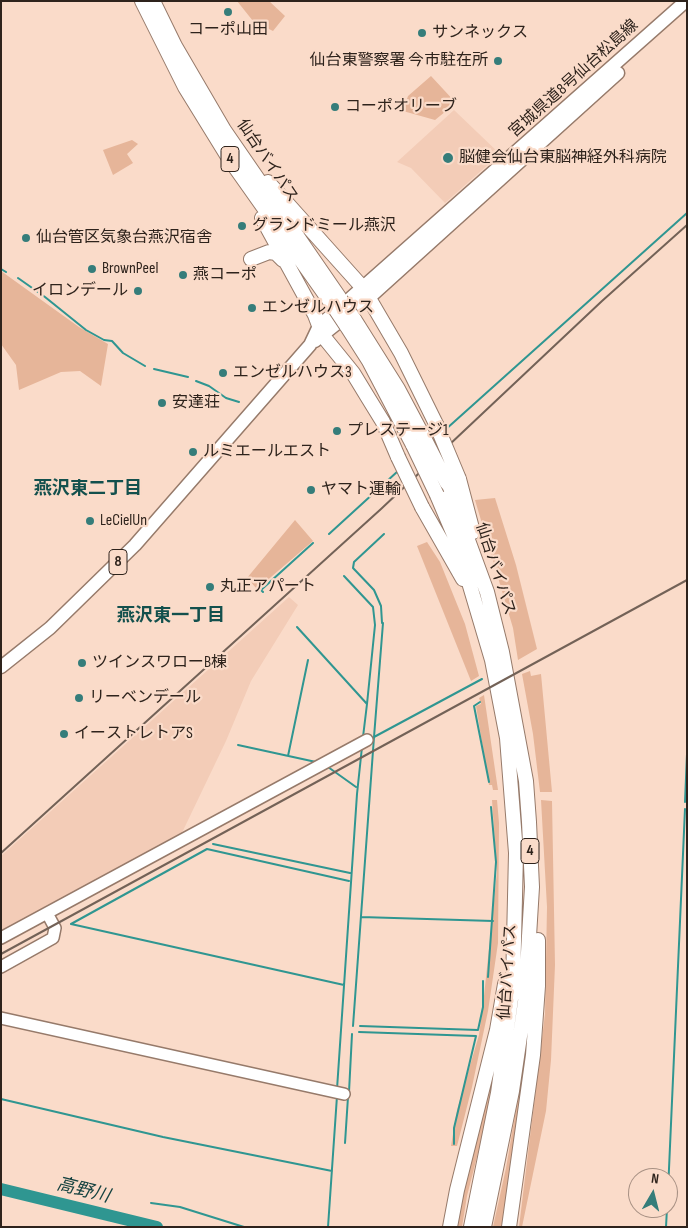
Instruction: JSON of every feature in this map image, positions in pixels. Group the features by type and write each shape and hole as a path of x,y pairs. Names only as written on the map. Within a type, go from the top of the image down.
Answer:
{"highway":[{"name":"仙台バイパス","path":"142,1 184,87 236,157 350,322 369,361 418,440 453,481 480,594 507,738 514,806 517,888 513,984 506,1048 471,1227"},
{"name":"仙台バイパス","path":"153,1 236,157"},
{"path":"236,157 269,231 321,331 368,396 383,422 422,507 480,594"},
{"path":"236,157 367,292 401,352 436,424 453,481"},
{"path":"269,231 251,259 269,252 276,253 285,261"},
{"name":"仙台バイパス","path":"418,440 437,495 480,594 514,706 526,781 532,888 525,1002 519,1048 484,1227"},
{"path":"450,1227 457,1190 497,1030 505,981 508,937 517,888"},
{"path":"508,1223 533,1055 538,939 532,888"},
{"path":"445,1227 457,1190"}],"main road":[{"name":"宮城県道8号仙台松島線","path":"367,292 686,1"},
{"name":"宮城県道8号仙台松島線","path":"1,668 50,628 129,551 321,331 687,11"}],"street":[{"path":"1,938 365,741"},
{"path":"1,966 52,938 55,928 47,913"},
{"path":"1,1018 340,1093"}],"shaded area":[{"path":"237,1 269,1 285,16 273,31 253,21"},
{"path":"431,76 456,103 435,120 403,111 408,96"},
{"name":"脳健会仙台東脳神経外科病院","path":"454,110 500,154 445,203 411,168 397,162"},
{"path":"132,140 138,144 127,154 133,163 113,175 103,150"},
{"path":"1,271 79,327 108,344 101,386 80,371 61,372 19,390 16,365 1,344"},
{"path":"495,498 516,565 537,649 518,660 513,628 475,500"},
{"path":"295,520 313,541 257,589 247,578"},
{"path":"427,542 440,562 465,624 479,676 471,681 417,546"},
{"path":"289,597 298,605 251,681 226,741 179,839 1,936 1,856"},
{"path":"530,671 531,676 541,674 552,792 540,792 533,734 522,674"},
{"path":"484,695 498,790 493,790 492,785 489,785 476,706 481,704 479,698"},
{"path":"492,800 497,800 499,823 498,943 488,1011 472,1087 457,1146 451,1146 457,1110 479,1035 484,996 497,872"},
{"path":"541,800 552,801 555,965 551,1060 546,1111 522,1227 519,1227 545,1014 547,907"},
{"path":"531,1022 504,1213 501,1227 493,1227 506,1168"},
{"path":"491,1079 493,1080 482,1137 467,1196 462,1227 453,1227"}],"waterway":[{"path":"445,430 687,213"},
{"path":"1,269 6,272"},
{"path":"18,278 86,330 104,340 112,341 123,353 145,366"},
{"path":"154,369 188,377"},
{"path":"196,381 209,386 226,398 239,402"},
{"path":"329,534 398,471"},
{"path":"382,623 381,606 374,590 353,568 354,562 384,534"},
{"path":"263,592 261,590 313,543"},
{"path":"344,576 373,607 375,625 367,704"},
{"path":"383,623 374,737 482,679"},
{"path":"297,627 367,704 363,737"},
{"path":"288,756 308,660"},
{"path":"480,702 474,706 489,782"},
{"path":"353,1026 374,737"},
{"path":"238,745 316,762"},
{"path":"337,1089 357,794 362,747"},
{"path":"685,802 687,754"},
{"path":"328,767 356,787"},
{"path":"488,977 496,862 491,807"},
{"path":"669,1168 685,809"},
{"path":"213,844 350,873"},
{"path":"71,924 207,849 349,881"},
{"path":"361,917 493,921"},
{"path":"71,924 344,985"},
{"path":"360,1026 478,1030 483,1007 483,981"},
{"path":"359,1032 476,1036 454,1128 454,1144"},
{"path":"349,1092 352,1034"},
{"path":"328,1227 337,1096"},
{"path":"345,1143 348,1097"},
{"path":"1,1099 163,1137 332,1171"},
{"name":"高野川","path":"1,1189 157,1227"},
{"path":"151,1203 180,1207 244,1227"},
{"path":"666,1218 666,1227"}],"railway":[{"path":"1,853 381,509 602,301 687,225"},
{"path":"1,954 687,580"}],"place":[{"name":"コーポ山田","path":"228,12"},
{"name":"サンネックス","path":"422,33"},
{"name":"仙台東警察署 今市駐在所","path":"498,61"},
{"name":"コーポオリーブ","path":"335,107"},
{"name":"脳健会仙台東脳神経外科病院","path":"448,158"},
{"name":"グランドミール燕沢","path":"242,226"},
{"name":"仙台管区気象台燕沢宿舎","path":"26,238"},
{"name":"BrownPeel","path":"92,269"},
{"name":"燕コーポ","path":"183,275"},
{"name":"イロンデール","path":"138,291"},
{"name":"エンゼルハウス","path":"252,308"},
{"name":"エンゼルハウス3","path":"223,373"},
{"name":"安達荘","path":"162,403"},
{"name":"プレステージ1","path":"337,431"},
{"name":"ルミエールエスト","path":"193,452"},
{"name":"ヤマト運輸","path":"311,490"},
{"name":"LeCielUn","path":"90,521"},
{"name":"丸正アパート","path":"210,587"},
{"name":"ツインスワローB棟","path":"82,663"},
{"name":"リーベンデール","path":"79,698"},
{"name":"イーストレトアS","path":"64,734"}],"district":[{"name":"燕沢東二丁目","path":"88,489"},
{"name":"燕沢東一丁目","path":"171,616"}]}
